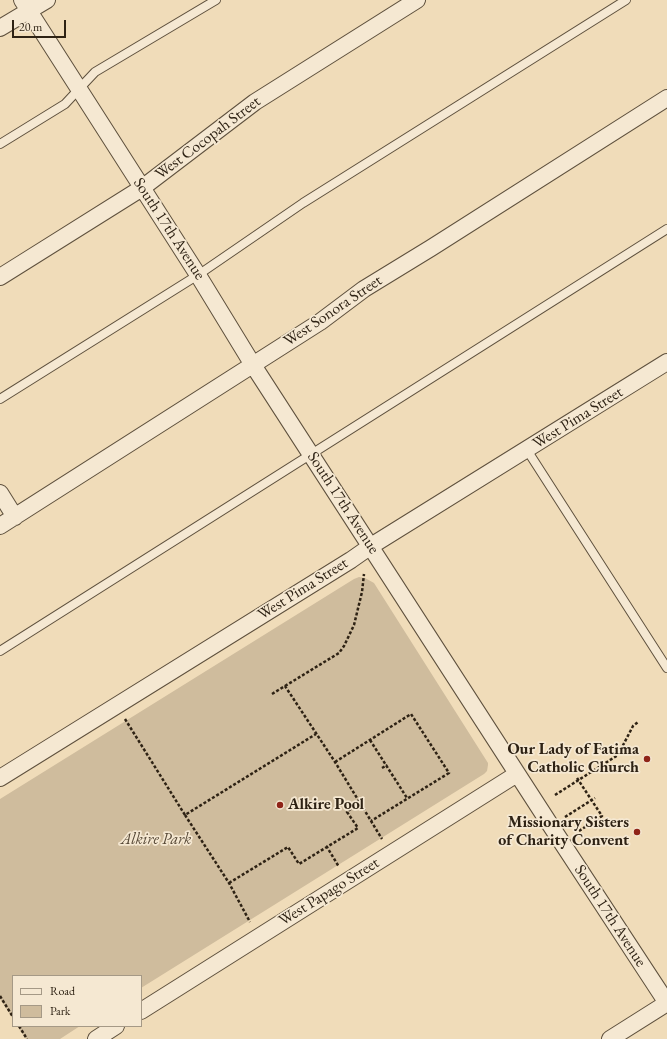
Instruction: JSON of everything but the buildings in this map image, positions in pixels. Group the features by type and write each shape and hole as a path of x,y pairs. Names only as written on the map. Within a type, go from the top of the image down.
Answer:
{"street":[{"path":"0,28 25,5 47,0"},
{"name":"West Cocopah Street","path":"0,277 142,188 255,102 417,0"},
{"name":"South 17th Avenue","path":"25,5 198,275 253,364 517,774 667,1003"},
{"name":"West Sonora Street","path":"0,526 320,322 364,289 667,98"},
{"name":"West Pima Street","path":"0,778 667,362"},
{"path":"0,493 15,517"},
{"name":"West Papago Street","path":"142,1009 517,774"},
{"path":"610,1039 667,1003"},
{"path":"96,1039 114,1027"}],"lane":[{"path":"0,144 65,104 95,72 216,0"},
{"path":"0,399 198,275 303,203 626,0"},
{"path":"0,651 667,229"},
{"path":"527,450 667,668"}],"path":[{"path":"272,694 339,652 344,646 354,625 362,592 364,574"},
{"path":"285,686 382,840"},
{"path":"334,762 411,714 449,773 371,821"},
{"path":"125,718 229,883 251,922"},
{"path":"555,795 618,755 633,726 638,722"},
{"path":"186,815 316,734"},
{"path":"370,740 407,798"},
{"path":"382,768 386,766"},
{"path":"578,779 602,816 579,831"},
{"path":"551,826 595,798"},
{"path":"229,883 288,847 299,864 326,846 358,828 347,812 358,802"},
{"path":"326,846 339,867"},
{"path":"0,996 12,1014"},
{"path":"20,1027 27,1039"}],"green space":[{"name":"Alkire Park","path":"359,577 365,578 374,583 488,763 487,771 142,987 142,975 12,975 12,1017 0,999 0,799"},
{"path":"18,1027 78,1027 60,1039 26,1039"}],"place":[{"name":"Our Lady of Fatima Catholic Church","path":"647,759"},
{"name":"Alkire Pool","path":"280,805"},
{"name":"Missionary Sisters of Charity Convent","path":"637,832"}]}
